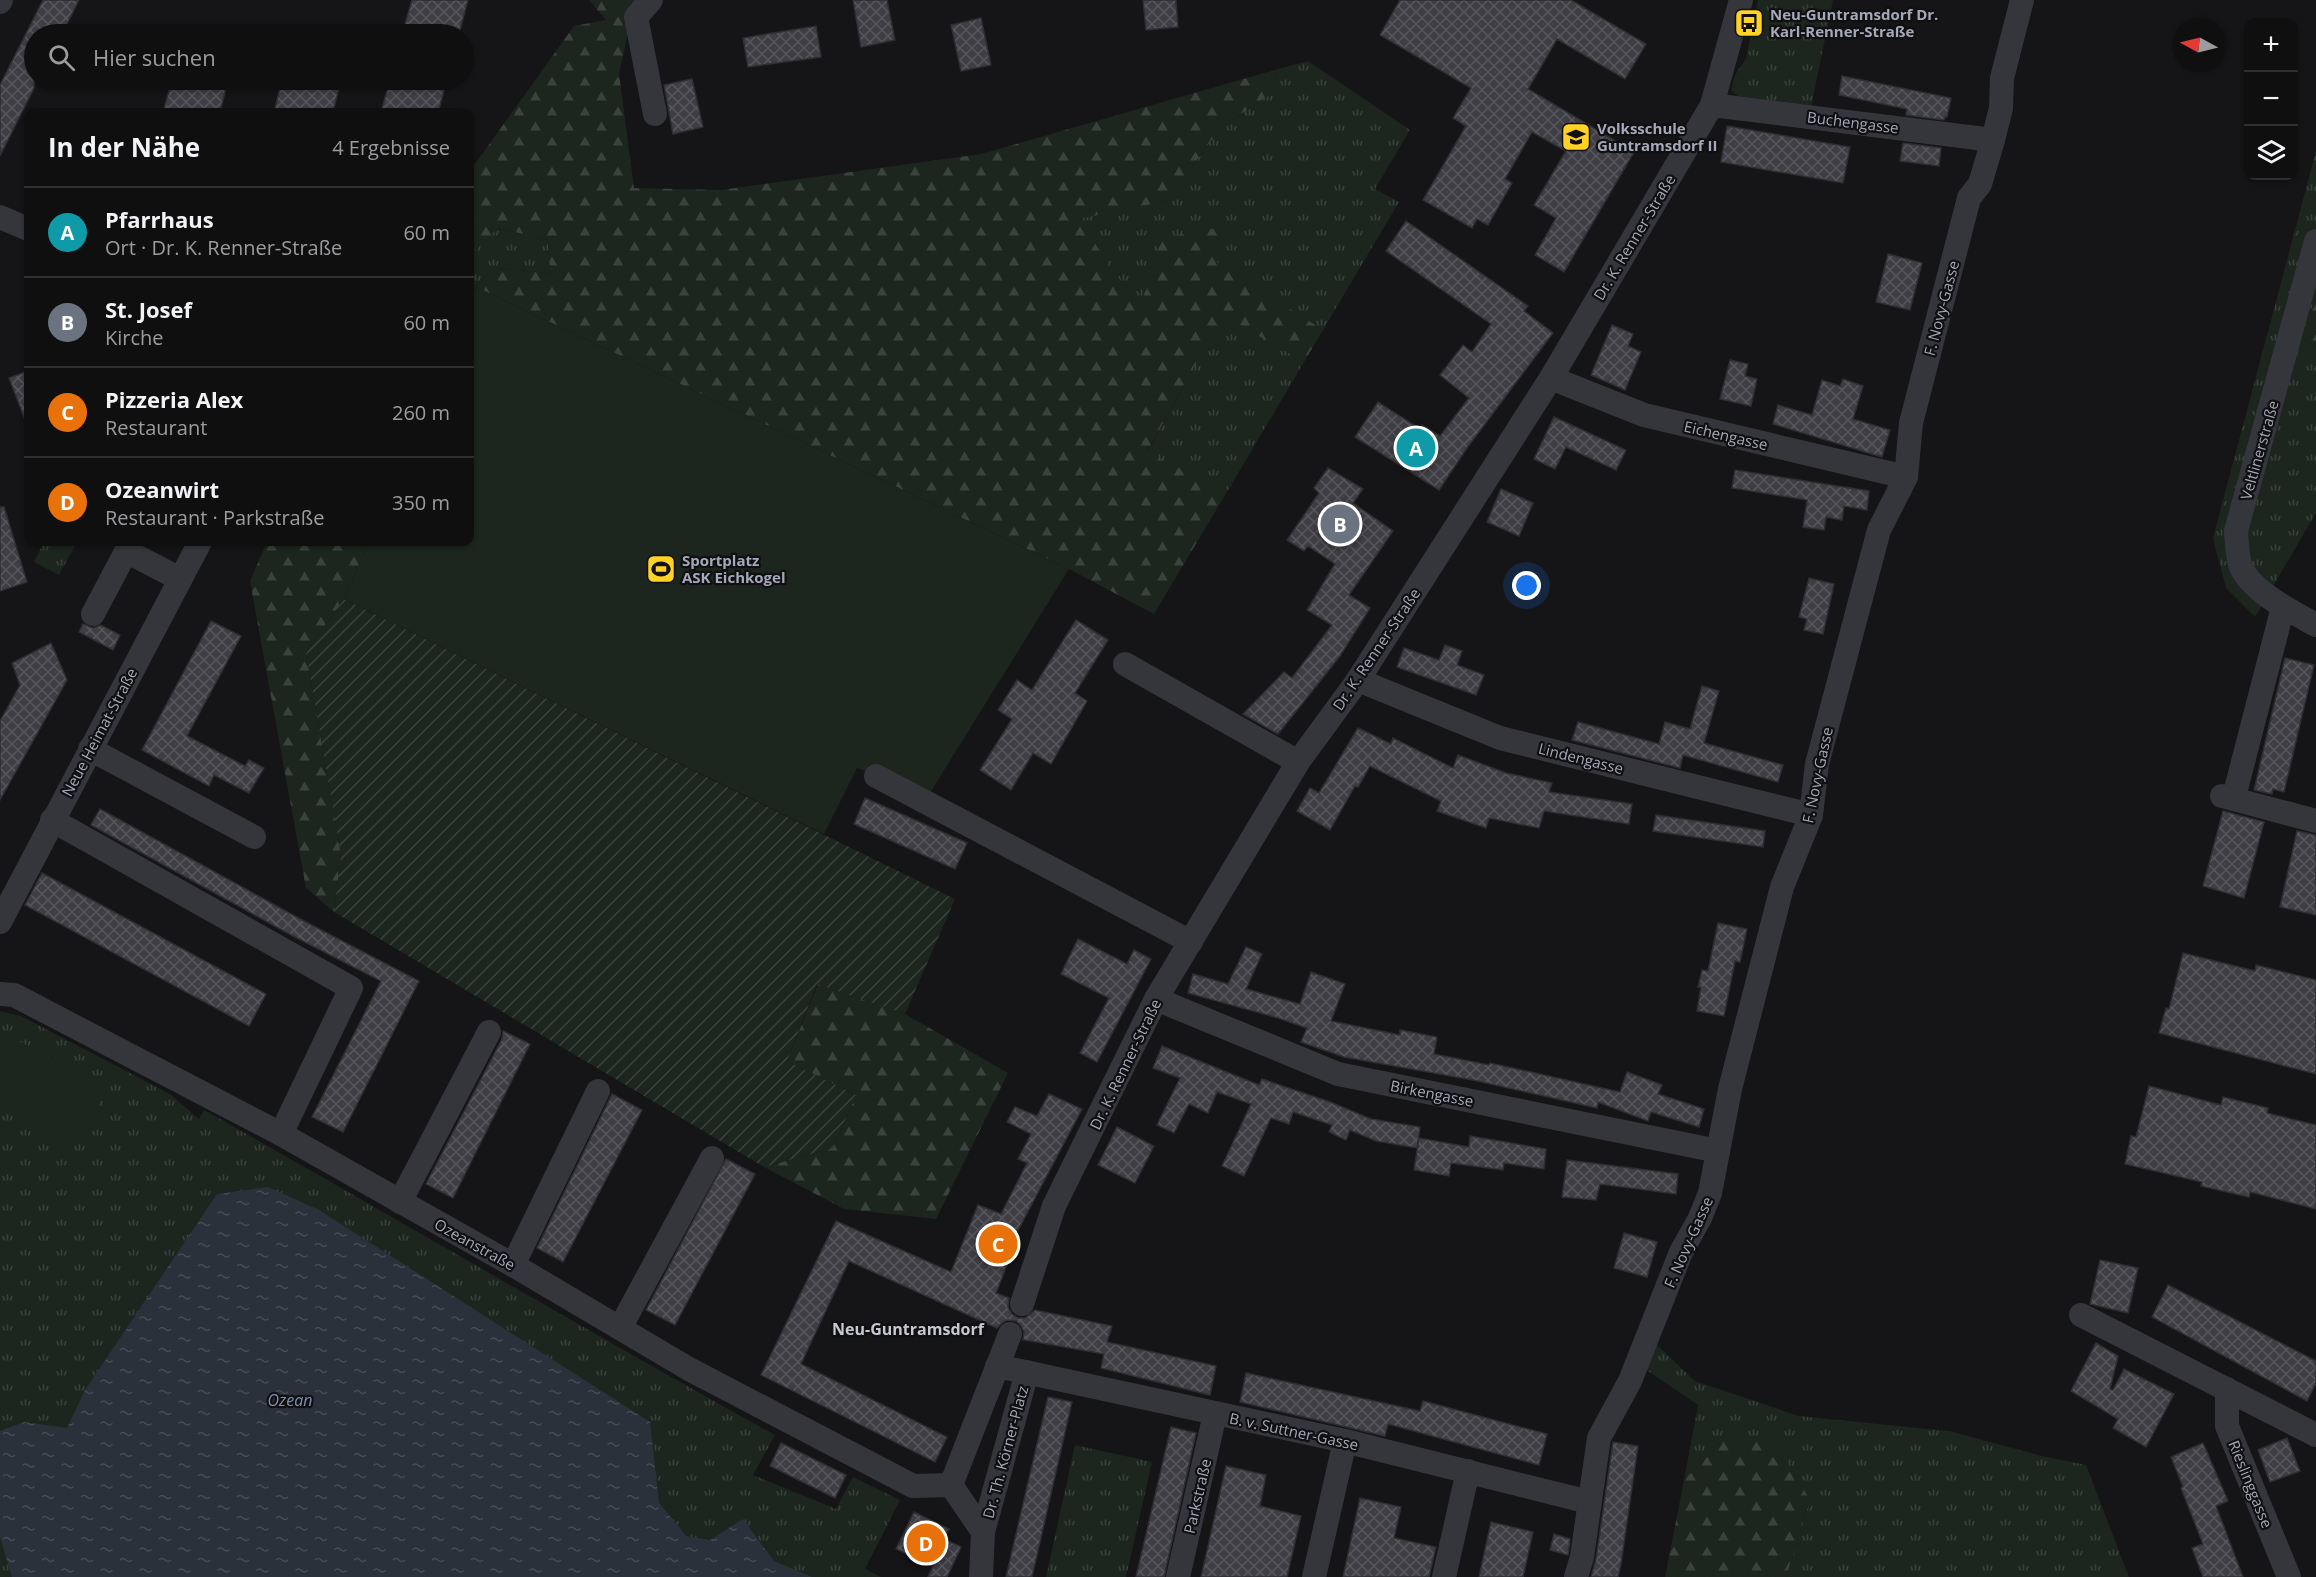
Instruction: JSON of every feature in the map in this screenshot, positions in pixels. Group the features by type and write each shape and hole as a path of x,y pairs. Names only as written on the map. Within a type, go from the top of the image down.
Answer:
{"street":[{"path":"651,0 636,17 655,114"},
{"name":"Dr. K. Renner-Straße","path":"1022,1304 1054,1206 1156,999 1298,762 1358,680 1551,378 1712,105 1741,0"},
{"name":"F. Novy-Gasse","path":"1576,1577 1599,1438 1630,1381 1681,1252 1700,1218 1710,1193 1730,1089 1782,887 1811,815 1817,764 1879,530 1906,477 1911,423 1969,198 1980,184 1993,140 2001,108 2002,78 2022,0"},
{"name":"Buchengasse","path":"1712,105 1993,140"},
{"path":"0,217 24,227"},
{"name":"Veltlinerstraße","path":"2316,241 2236,531 2240,566 2258,589 2283,608 2316,625"},
{"name":"Eichengasse","path":"1551,378 1644,415 1906,477"},
{"path":"93,614 128,546 180,579"},
{"name":"Neue Heimat-Straße","path":"0,922 198,546"},
{"path":"2283,608 2229,794 2316,821"},
{"path":"1125,664 1298,762"},
{"name":"Lindengasse","path":"1358,680 1500,738 1811,815"},
{"path":"90,749 254,837"},
{"path":"876,776 1191,942"},
{"path":"52,820 351,988 282,1134"},
{"name":"Ozeanstraße","path":"0,994 14,995 282,1134 513,1265 689,1369 913,1486 951,1485"},
{"name":"Birkengasse","path":"1156,999 1338,1074 1718,1151"},
{"path":"400,1202 489,1032"},
{"path":"513,1265 598,1091"},
{"path":"620,1328 712,1158"},
{"path":"2080,1316 2316,1435"},
{"path":"997,1366 1010,1334"},
{"name":"B. v. Suttner-Gasse","path":"997,1366 1345,1442 1589,1502"},
{"name":"Dr. Th. Körner-Platz","path":"951,1485 997,1366"},
{"name":"Dr. Th. Körner-Platz","path":"983,1532 1027,1372"},
{"name":"Rieslinggasse","path":"2227,1389 2227,1426 2289,1577"},
{"name":"Parkstraße","path":"1178,1577 1215,1414"},
{"path":"1314,1577 1345,1442"},
{"path":"1444,1577 1468,1471"},
{"path":"951,1485 983,1532 981,1577"}],"green space":[{"path":"589,0 635,0 619,74 634,188 721,190 981,154 1278,69 1268,96 1221,127 1167,201 1078,219 1141,310 1160,238 1222,227 1217,262 1323,330 1304,362 1223,315 1147,452 1227,492 1154,614 1069,569 476,287 493,268 550,273 548,240 498,228 474,252 474,165 574,26 606,20"},
{"path":"1758,0 1833,0 1811,107 1738,96 1731,90 1735,75 1746,59"},
{"path":"1308,61 1410,130 1375,189 1399,202 1323,330 1216,262 1222,227 1141,311 1077,218 1167,201 1221,127 1268,96 1278,69"},
{"path":"2316,151 2316,299 2298,336 2316,346 2316,513 2255,617 2226,588 2213,538"},
{"path":"497,228 548,240 550,273 493,268 474,292 474,252"},
{"path":"476,287 1069,569 930,793 857,768 824,834 344,599 367,546 474,546 474,292"},
{"path":"2316,299 2316,346 2298,336"},
{"path":"1223,314 1304,362 1227,492 1147,453"},
{"path":"42,546 75,546 59,575 34,562"},
{"path":"265,546 367,546 344,599 306,652 341,855 334,912 306,888 250,581"},
{"path":"344,599 955,899 905,1014 817,984 787,1061 856,1095 833,1148 764,1167 334,912 341,855 306,652"},
{"path":"818,984 905,1014 1008,1073 936,1219 844,1209 764,1167 833,1148 856,1095 787,1061"},
{"name":"Ozean","path":"0,1011 21,1016 170,1094 199,1119 204,1110 775,1435 753,1475 836,1509 853,1477 900,1500 865,1569 881,1577 0,1577"},
{"path":"0,1031 107,1088 76,1146 0,1105"},
{"path":"1657,1345 1695,1381 1799,1416 1949,1431 2042,1456 2086,1465 2129,1577 1786,1577 1810,1500 1726,1436 1684,1480 1698,1405 1645,1369"},
{"path":"1726,1436 1775,1442 1810,1500 1786,1577 1665,1577 1684,1480"},
{"path":"1075,1445 1152,1462 1126,1577 1046,1577"}],"water":[{"name":"Ozean","path":"268,1187 319,1210 650,1422 659,1503 686,1536 710,1540 743,1519 774,1561 812,1577 12,1577 0,1537 0,1431 24,1422 67,1428 85,1390 217,1194"}],"building":[{"path":"43,0 79,0 67,24 31,24"},
{"path":"412,0 468,0 462,24 405,24"},
{"path":"853,0 887,0 895,40 861,47"},
{"path":"1143,0 1176,0 1178,27 1146,30"},
{"name":"Volksschule Guntramsdorf II","path":"1400,0 1571,0 1646,44 1625,79 1557,39 1528,89 1634,152 1564,272 1535,255 1556,218 1534,205 1566,151 1532,132 1505,179 1512,183 1488,225 1477,219 1472,228 1423,200 1466,126 1453,118 1471,88 1380,35"},
{"path":"981,18 991,65 961,71 951,25"},
{"path":"816,26 821,57 748,67 743,38"},
{"path":"24,38 24,90 33,90 0,156 0,85"},
{"path":"1842,76 1951,98 1947,117 1944,120 1906,115 1907,109 1839,95"},
{"path":"692,79 703,127 673,134 664,85"},
{"path":"169,90 226,90 221,108 164,108"},
{"path":"280,90 338,90 334,108 275,108"},
{"path":"387,90 444,90 439,108 382,108"},
{"path":"1727,126 1850,147 1843,183 1721,162"},
{"path":"1903,143 1941,148 1939,166 1900,161"},
{"path":"1406,221 1528,306 1524,311 1553,333 1467,448 1439,490 1355,437 1378,402 1420,429 1422,425 1440,436 1469,398 1440,375 1463,345 1472,352 1491,324 1386,251"},
{"path":"1888,254 1922,263 1910,310 1876,302"},
{"path":"1612,325 1633,334 1628,346 1641,352 1625,390 1591,375"},
{"path":"1730,360 1748,364 1745,376 1757,379 1751,406 1720,399"},
{"path":"24,372 24,417 9,378"},
{"path":"1843,379 1863,386 1853,419 1890,430 1882,457 1773,424 1778,405 1812,415 1822,380 1840,386"},
{"path":"1554,417 1626,450 1616,470 1566,447 1555,469 1534,459"},
{"path":"1328,468 1363,489 1353,503 1393,531 1349,595 1370,608 1340,656 1278,734 1243,714 1284,672 1292,678 1332,625 1307,610 1335,564 1308,546 1304,551 1287,540 1319,493 1314,488"},
{"path":"1735,470 1869,491 1867,510 1844,506 1842,520 1826,517 1824,530 1803,527 1807,500 1732,488"},
{"path":"1501,489 1533,503 1519,536 1487,522"},
{"path":"0,507 4,507 27,582 0,591"},
{"path":"1809,578 1834,584 1823,634 1804,630 1807,619 1799,617"},
{"path":"1076,620 1108,640 1075,693 1087,701 1051,764 1033,753 1011,790 980,770 1012,719 998,710 1017,680 1032,690"},
{"path":"211,621 241,636 187,736 245,766 249,760 264,768 249,793 214,775 209,786 142,750"},
{"path":"83,624 93,628 101,625 120,635 113,650 79,632"},
{"path":"51,643 67,680 0,800 0,721 20,685 12,663"},
{"path":"1445,645 1462,651 1457,665 1484,675 1476,695 1397,667 1404,648 1439,660"},
{"path":"2285,658 2314,665 2284,792 2273,789 2272,794 2254,790"},
{"path":"1702,686 1719,691 1704,743 1783,765 1778,782 1683,755 1680,768 1572,740 1578,722 1659,744 1665,722 1690,729"},
{"path":"1358,728 1391,744 1393,738 1453,768 1458,755 1506,773 1552,783 1549,792 1632,804 1629,824 1544,811 1539,828 1489,818 1486,828 1437,811 1441,801 1370,766 1358,787 1355,786 1330,830 1297,811 1310,788 1319,793"},
{"path":"865,798 967,843 955,869 854,824"},
{"path":"100,809 302,920 419,981 343,1132 312,1117 381,981 293,936 91,825"},
{"path":"2223,811 2264,822 2244,898 2203,886"},
{"path":"1656,815 1765,831 1763,847 1653,831"},
{"path":"2297,831 2316,835 2316,915 2280,907"},
{"path":"42,873 266,994 249,1026 25,905"},
{"path":"1718,923 1747,929 1740,962 1735,961 1724,1016 1697,1011 1701,987 1698,987 1702,970 1708,971"},
{"path":"1078,939 1127,964 1134,950 1151,959 1097,1062 1080,1053 1109,998 1061,974"},
{"path":"1246,947 1262,954 1246,989 1300,1004 1311,972 1345,984 1331,1021 1400,1035 1400,1030 1437,1037 1434,1054 1489,1065 1490,1063 1620,1092 1627,1072 1662,1085 1658,1094 1704,1109 1699,1127 1651,1112 1648,1121 1598,1102 1597,1108 1473,1080 1344,1057 1301,1042 1307,1028 1188,993 1193,974 1228,984"},
{"path":"2183,953 2255,971 2256,965 2316,980 2316,1074 2159,1033 2166,1008 2169,1009"},
{"path":"503,1031 530,1044 453,1198 426,1184 502,1039"},
{"path":"1162,1046 1259,1085 1262,1079 1330,1102 1371,1119 1420,1127 1417,1148 1376,1141 1350,1130 1346,1140 1329,1132 1332,1125 1293,1112 1289,1124 1271,1118 1244,1176 1222,1166 1251,1104 1217,1092 1208,1113 1189,1104 1174,1133 1157,1125 1180,1078 1153,1068"},
{"path":"2149,1086 2221,1105 2223,1097 2268,1108 2267,1113 2316,1125 2316,1209 2250,1192 2249,1197 2201,1186 2202,1182 2125,1164 2131,1136 2136,1137"},
{"path":"612,1094 642,1110 563,1262 537,1248"},
{"path":"1049,1094 1082,1109 1015,1236 1018,1237 996,1293 1009,1298 1008,1307 1018,1318 1025,1318 1035,1310 1112,1326 1107,1342 1216,1366 1210,1395 1101,1368 1104,1354 1023,1340 1024,1332 1016,1321 1007,1320 997,1328 849,1261 801,1364 947,1437 935,1462 761,1375 836,1221 951,1272 978,1205 1001,1214 1027,1163 1018,1159 1031,1134 1007,1122 1015,1107 1037,1116"},
{"path":"1117,1127 1154,1146 1135,1183 1098,1165"},
{"path":"1470,1136 1546,1149 1544,1169 1504,1163 1503,1170 1451,1163 1449,1176 1414,1170 1419,1138 1469,1147"},
{"path":"726,1159 755,1174 675,1325 646,1310"},
{"path":"1567,1160 1678,1174 1676,1194 1600,1184 1596,1200 1562,1197"},
{"path":"1624,1233 1657,1242 1647,1277 1614,1268"},
{"path":"2100,1260 2138,1268 2128,1313 2090,1304"},
{"path":"2168,1285 2316,1361 2316,1383 2307,1401 2152,1317"},
{"path":"2096,1343 2118,1356 2110,1389 2113,1390 2124,1369 2174,1394 2146,1447 2113,1428 2118,1419 2071,1391"},
{"path":"1246,1373 1420,1411 1423,1401 1547,1434 1539,1465 1388,1424 1385,1436 1240,1402"},
{"path":"1048,1397 1072,1402 1032,1577 1006,1577"},
{"path":"1171,1427 1196,1433 1164,1577 1136,1577"},
{"path":"2287,1438 2300,1471 2270,1482 2258,1450"},
{"path":"1613,1442 1638,1446 1621,1564 1618,1577 1591,1577 1596,1559"},
{"path":"781,1443 846,1475 835,1498 770,1466"},
{"path":"2203,1443 2228,1501 2216,1506 2243,1577 2203,1577 2192,1548 2203,1544 2171,1457"},
{"path":"1226,1466 1266,1475 1260,1506 1301,1516 1287,1577 1201,1577"},
{"path":"1360,1498 1401,1507 1394,1538 1436,1547 1429,1577 1343,1577"},
{"path":"914,1512 949,1529 944,1539 961,1547 947,1577 928,1577 933,1566 896,1549"},
{"path":"1491,1522 1533,1532 1523,1577 1479,1577"},
{"path":"1554,1534 1570,1539 1568,1555 1550,1550"}],"place":[{"name":"Neu-Guntramsdorf Dr. Karl-Renner-Straße","path":"1749,23"},
{"name":"Volksschule Guntramsdorf II","path":"1576,137"},
{"name":"Pfarrhaus","path":"1416,448"},
{"name":"St. Josef","path":"1340,524"},
{"name":"Sportplatz ASK Eichkogel","path":"661,569"},
{"name":"Pizzeria Alex","path":"998,1244"},
{"name":"Ozeanwirt","path":"926,1543"}],"district":[{"name":"Neu-Guntramsdorf","path":"908,1329"}]}
